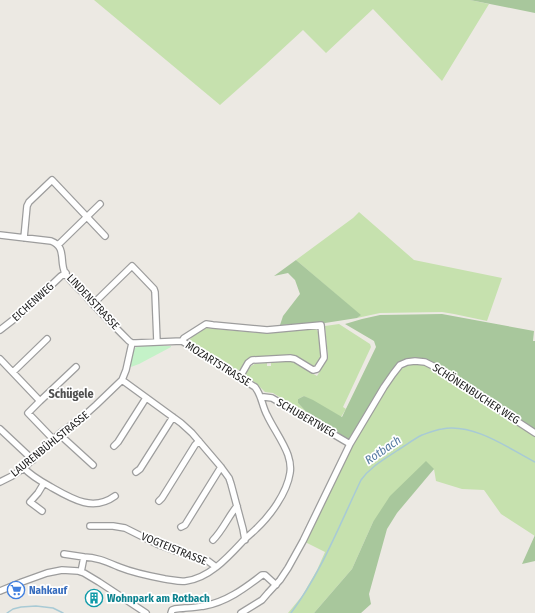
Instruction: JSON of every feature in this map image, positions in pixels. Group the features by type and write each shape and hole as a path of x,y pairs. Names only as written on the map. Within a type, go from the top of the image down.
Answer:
{"street":[{"path":"24,238 27,206 29,202 52,180 105,236"},
{"path":"0,235 51,241 58,245 100,204"},
{"name":"LINDENSTRASSE","path":"58,245 61,250 66,273 93,304 132,343"},
{"path":"93,304 132,266 154,289 155,292 157,342"},
{"name":"EICHENWEG","path":"0,330 22,313 66,273"},
{"path":"182,341 184,338 206,324 214,326 267,330 321,325 324,358 316,369 313,370 295,359 290,358 252,360 248,363 240,377"},
{"path":"13,372 47,339"},
{"name":"MOZARTSTRASSE","path":"132,343 182,341 240,377 260,392 263,407 288,455 290,474 281,498 263,522 239,547 216,567"},
{"name":"LAURENBÜHLSTRASSE","path":"0,482 24,468 53,439 86,414 122,380 126,370 132,343"},
{"path":"0,359 39,400"},
{"name":"SCHÖNENBUCHER WEG","path":"350,444 384,387 400,365 415,361 424,362 437,368 535,432"},
{"path":"53,439 28,413 39,400 76,367"},
{"path":"122,380 181,423 199,440 221,467 231,484 245,540"},
{"name":"SCHUBERTWEG","path":"262,397 272,398 350,444"},
{"path":"114,446 146,398"},
{"path":"136,472 140,469 173,417"},
{"path":"0,429 32,460"},
{"path":"59,434 93,465"},
{"path":"159,501 199,440"},
{"path":"241,613 262,600 276,585 288,568 303,541 350,444"},
{"path":"181,528 185,525 221,467"},
{"path":"24,468 28,473 44,483 68,497 82,502 101,502 110,500 115,496"},
{"path":"42,511 30,502 44,483"},
{"path":"213,540 219,534 237,506"},
{"name":"VOGTEISTRASSE","path":"64,554 97,559 140,574 176,581 195,579 203,576 216,567 208,561 180,553 157,544 125,528 113,526 90,526"},
{"path":"81,572 84,557"},
{"path":"0,591 29,579 56,571 68,570 81,572 123,597 146,613"},
{"path":"171,613 172,610 176,608 193,608 211,605 240,591 265,575 276,585"}],"green space":[{"path":"94,0 470,0 489,4 442,81 373,9 326,53 303,30 220,105"},
{"path":"470,0 535,0 535,13"},
{"path":"359,212 414,260 502,278 487,321 442,312 380,313 357,318 360,315 296,260"},
{"path":"296,260 361,315 357,318 325,323 280,325 283,316 300,294 295,280 288,273 274,276"},
{"path":"442,314 534,331 535,430 425,360 400,364 349,440 310,416 298,403 298,399 304,396 342,417 376,347 374,341 345,324 380,315"},
{"path":"339,324 370,344 371,347 343,407 346,409 341,417 304,396 298,399 298,403 310,416 273,393 265,392 245,374 254,364 267,363 267,366 271,366 271,362 290,361 317,376 328,358 325,326"},
{"path":"207,328 259,333 315,329 317,330 320,339 321,356 316,365 312,366 296,357 289,355 250,359 242,369 236,371 191,343 190,340 195,334"},
{"path":"158,345 171,347 131,367 132,355 135,348 138,346"},
{"path":"424,363 504,417 535,435 535,536 501,514 484,490 462,489 436,481 434,469 373,522 352,569 314,613 288,613 302,596 317,570 325,552 305,542 352,443 385,387 401,367 408,364"},
{"path":"426,461 434,469 397,513 387,529 369,594 371,604 361,613 314,613 352,569 373,522 390,496"},
{"path":"535,535 535,561 522,564"}],"waterway":[{"name":"Rotbach","path":"291,613 302,598 321,565 361,480 378,464 416,438 442,429 454,428 466,430 490,438 535,462"},
{"name":"Rotbach","path":"7,613 13,609 21,607 36,606 53,608 63,613"}],"place":[{"name":"Nahkauf","path":"16,590"},
{"name":"Wohnpark am Rotbach","path":"94,598"}],"district":[{"name":"Schügele","path":"71,394"}]}
